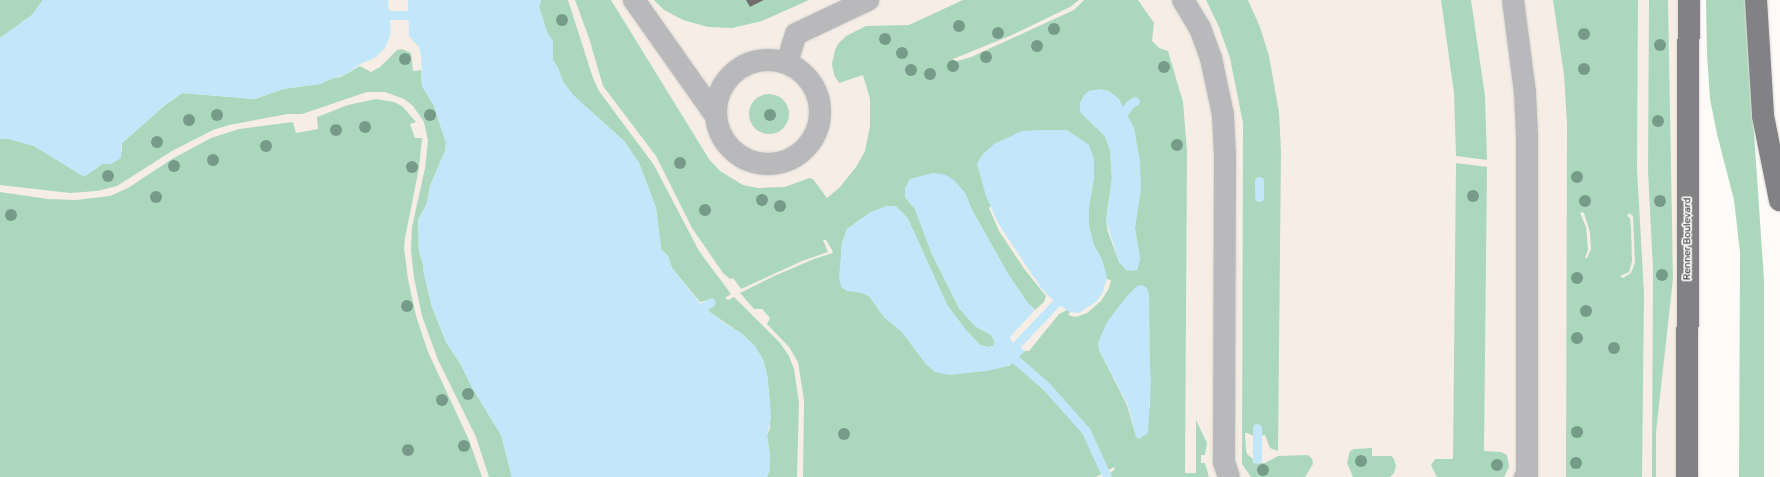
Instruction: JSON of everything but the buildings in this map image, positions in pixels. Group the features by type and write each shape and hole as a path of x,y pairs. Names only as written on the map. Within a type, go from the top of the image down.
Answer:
{"main road":[{"name":"Renner Boulevard","path":"1687,477 1689,0"},
{"path":"1756,0 1763,116 1780,200"}],"lane":[{"path":"634,0 715,115"},
{"path":"786,63 796,34 868,0"},
{"path":"1183,0 1200,28 1211,58 1223,115 1225,156 1224,462 1229,477"},
{"path":"1513,0 1525,94 1527,135 1527,474 1525,477"},
{"path":"769,60 786,63 802,72 814,87 820,103 820,121 814,138 802,152 788,160 772,164 755,163 740,157 727,145 719,131 715,115 717,98 724,83 735,71 751,62 769,60"}],"shaded area":[{"path":"0,0 1689,0 1689,477 0,477"}],"green space":[{"path":"0,0 43,0 32,15 0,38"},
{"path":"541,0 568,0 593,78 599,91 654,165 699,251 731,294 725,298 728,300 734,297 780,343 789,356 794,369 799,403 797,477 767,477 770,469 770,455 767,436 770,428 770,404 767,374 763,360 755,346 742,334 708,311 713,304 713,301 709,300 700,302 672,268 668,256 661,249 656,208 639,163 624,141 574,96 563,82 558,68 553,60 548,35 539,7"},
{"path":"575,0 611,0 709,159 720,171 743,185 758,188 785,187 809,178 813,179 827,198 840,187 856,167 865,151 870,126 870,99 863,75 839,83 834,75 832,64 835,50 838,44 846,36 866,26 909,25 963,0 1079,0 1070,7 1012,35 953,59 954,62 971,57 1074,10 1084,0 1138,0 1154,23 1152,41 1159,48 1168,51 1183,102 1187,151 1185,473 1196,473 1196,420 1207,443 1205,455 1201,455 1201,463 1205,463 1209,477 1106,477 1115,469 1114,467 1096,477 803,477 804,400 798,362 789,347 767,324 770,318 762,309 754,309 740,293 772,277 814,259 833,253 832,250 826,240 823,240 828,252 802,261 741,289 733,278 730,279 723,273 692,228 656,156 603,86 589,38","holes":["1080,112 1140,161 1135,229 1140,259 1137,270 1119,262 1108,232 1106,220 1112,179 1110,150 1105,136","1041,130 1094,159 1094,177 1089,206 1089,226 1093,243 1102,260 1106,279 1111,280 1109,288 1101,301 1087,313 1076,317 1068,315 1070,312 1067,310 1059,314 1029,351 1025,351 1009,366 926,364 902,332 884,317 869,296 862,293 841,257 842,243 847,229 871,212 901,211 908,219 947,305 965,329 980,345 988,347 993,346 995,342 991,335 975,326 959,308 931,252 915,209 905,197 965,193 971,208 1008,274 1027,302 1035,310 1044,302 1046,296 1025,270 999,231 989,208 991,206 986,196","1149,293 1150,406 1140,439 1136,436 1127,405 1099,350"]},
{"path":"654,0 747,0 750,7 764,0 809,0 762,21 732,28 708,27 683,20 664,10"},
{"path":"1206,0 1248,0 1260,27 1269,56 1279,112 1281,151 1278,451 1270,448 1265,435 1256,437 1245,433 1246,450 1247,454 1253,459 1253,463 1265,463 1278,456 1308,455 1312,459 1313,464 1305,477 1251,477 1242,464 1243,123 1230,58 1219,27","holes":["1256,190 1262,190 1262,200 1256,200"]},
{"path":"1441,0 1471,0 1485,96 1487,160 1456,156 1454,93"},
{"path":"1553,0 1638,0 1637,168 1644,294 1642,477 1566,477 1567,124 1564,75","holes":["1580,213 1584,213 1590,232 1591,249 1587,258 1585,258 1588,250 1586,227","1629,213 1633,216 1635,263 1631,273 1623,278 1620,276 1629,272 1632,261 1631,227 1630,218 1627,216"]},
{"path":"1649,0 1668,0 1673,279 1656,432 1656,477 1652,477 1653,269 1648,171"},
{"path":"1706,0 1745,0 1764,280 1764,477 1739,477 1740,252 1734,200 1717,134 1710,99"},
{"path":"402,49 411,53 413,71 421,70 422,86 434,106 446,143 445,151 430,186 427,203 418,220 419,252 432,307 446,342 461,365 473,389 501,435 512,477 489,477 476,437 438,360 422,316 414,278 411,250 412,227 425,168 428,141 424,122 413,106 404,99 385,92 367,92 302,114 288,114 229,125 213,130 172,151 117,186 97,191 70,193 0,185 0,139 9,139 34,146 83,176 102,164 111,164 122,151 122,143 164,106 182,93 255,99 283,89 320,84 333,78 341,77 360,66 371,72 380,67 397,50"},
{"path":"769,94 777,96 783,100 787,106 789,114 787,122 783,128 777,132 769,134 761,132 755,128 751,122 749,114 751,106 755,100 761,96"},
{"path":"376,99 394,102 402,106 416,122 410,124 415,138 422,138 419,168 404,248 408,279 416,316 428,352 469,440 482,477 0,477 0,192 48,199 76,200 110,196 128,188 172,159 211,138 239,129 293,122 296,133 318,129 317,117 348,105"},
{"path":"1456,163 1487,167 1484,451 1501,452 1507,455 1509,467 1504,477 1437,477 1431,465 1435,459 1453,459"},
{"path":"1372,448 1372,456 1391,456 1394,459 1396,466 1394,473 1390,477 1353,477 1347,463 1350,451 1354,449"}],"water":[{"path":"43,0 388,0 391,33 385,48 375,58 362,63 345,75 333,78 320,84 283,89 254,99 182,93 164,106 122,143 121,158 111,164 102,164 87,175 83,176 34,146 9,139 0,139 0,38 32,15"},
{"path":"408,0 541,0 539,7 547,32 553,41 553,60 558,68 563,82 574,96 624,141 639,163 656,208 661,249 668,256 672,268 703,307 742,334 755,346 763,360 767,374 771,418 767,436 770,455 770,469 767,477 512,477 501,435 473,389 461,365 446,342 432,307 419,252 418,220 427,203 430,186 445,151 446,143 434,106 422,86 421,55 419,47 409,36"},
{"path":"1099,89 1109,91 1119,99 1134,128 1140,161 1141,189 1135,229 1140,259 1137,270 1133,271 1126,270 1119,262 1106,220 1112,179 1110,150 1105,136 1080,112 1080,103 1084,95 1089,91"},
{"path":"1067,130 1089,145 1094,159 1094,177 1089,206 1089,226 1093,243 1102,260 1107,277 1103,292 1097,301 1079,313 1070,312 1056,303 1042,289 998,223 986,196 977,164 982,155 994,144 1022,131"},
{"path":"933,173 946,175 955,181 965,193 971,208 1008,274 1027,302 1035,310 1010,337 1012,342 1025,351 1009,366 986,371 949,375 935,372 926,364 902,332 884,317 869,296 862,293 847,291 841,287 839,278 842,243 847,229 871,212 886,206 896,206 908,219 947,305 965,329 980,345 988,347 993,346 995,342 991,335 975,326 959,308 931,252 915,209 905,197 905,188 910,179"},
{"path":"1142,285 1147,288 1149,293 1149,353 1151,382 1148,433 1139,439 1136,436 1128,405 1099,350 1098,343 1107,322 1127,296 1137,286"}],"waterway":[{"path":"390,15 409,15"},
{"path":"1125,111 1129,105 1135,101"},
{"path":"1259,181 1259,197"},
{"path":"703,307 711,302"},
{"path":"1016,345 1056,303"},
{"path":"1016,360 1045,385 1086,431 1107,477"},
{"path":"1257,428 1257,459"}]}
